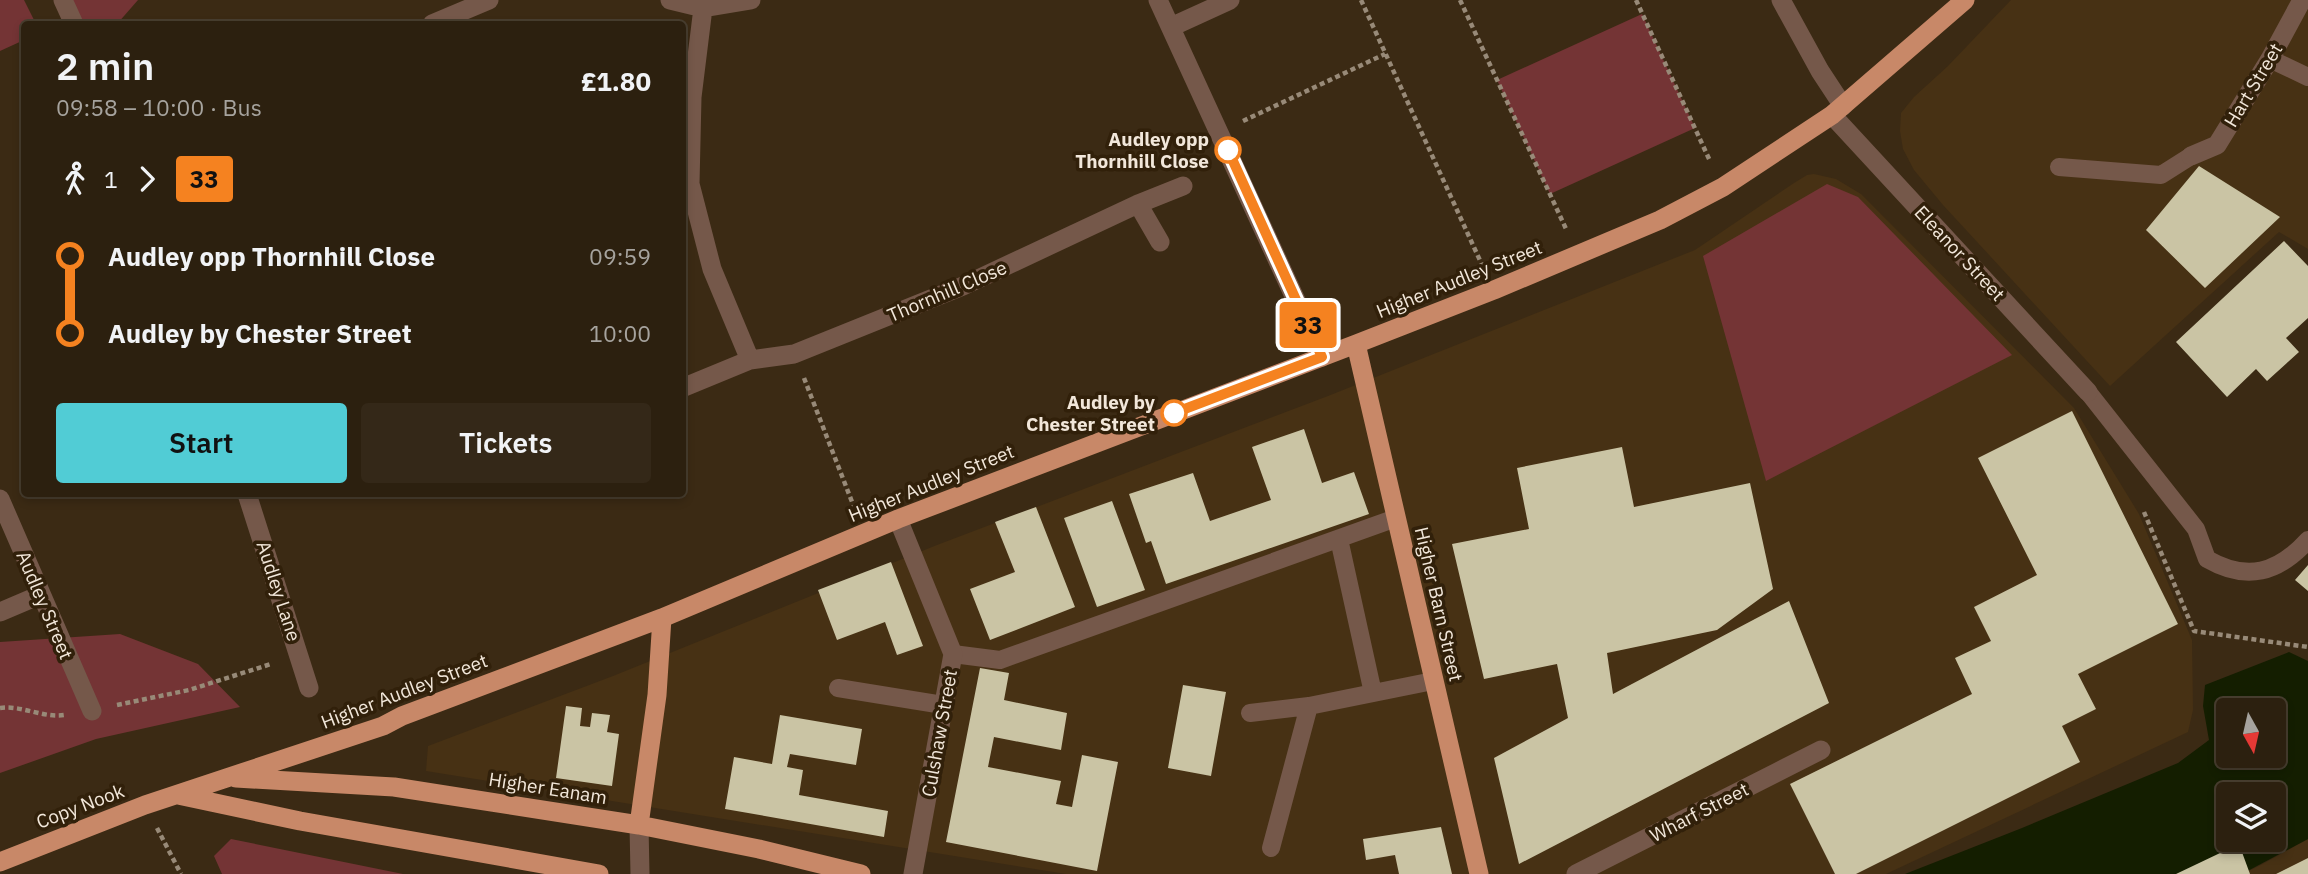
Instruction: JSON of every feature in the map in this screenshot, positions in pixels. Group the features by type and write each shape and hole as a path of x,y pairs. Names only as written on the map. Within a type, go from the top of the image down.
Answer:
{"highway":[{"name":"Higher Audley Street","path":"177,795 383,726 402,716 662,618 898,519 1494,290 1660,220 1723,187 1838,111 1965,0"},
{"name":"Higher Barn Street","path":"1356,344 1479,874"},
{"path":"639,825 657,695 662,618"},
{"name":"Higher Eanam","path":"225,778 394,787 639,825 759,849 861,874"},
{"path":"177,795 300,821 599,874"},
{"name":"Copy Nook","path":"0,862 177,795"}],"street":[{"path":"62,0 72,21"},
{"path":"439,21 489,0"},
{"path":"670,0 703,8 751,0"},
{"path":"1158,0 1322,357"},
{"path":"1171,27 1230,0"},
{"name":"Eleanor Street","path":"1781,0 1820,71 1838,111 2088,392"},
{"name":"Hart Street","path":"2191,156 2217,145 2270,60 2302,0"},
{"path":"703,8 692,97 690,184 712,268 750,360"},
{"name":"Thornhill Close","path":"686,386 750,360 794,354 962,286 1138,204 1183,186"},
{"path":"1138,204 1160,242"},
{"name":"Audley Lane","path":"248,497 309,688"},
{"name":"Audley Street","path":"0,499 92,711"},
{"name":"Culshaw Street","path":"898,519 953,654 913,874"},
{"path":"0,612 40,595"},
{"name":"Wharf Street","path":"1576,874 1821,750"},
{"path":"639,825 640,874"}],"lane":[{"path":"2270,60 2308,77"},
{"path":"2059,167 2161,175 2191,156"},
{"path":"2088,392 2196,529 2207,559 2222,568 2244,573 2273,568 2293,556 2308,540"},
{"path":"953,654 1000,660 1396,518"},
{"path":"1339,539 1373,693"},
{"path":"1250,713 1309,706 1433,681"},
{"path":"838,688 943,705"},
{"path":"1271,848 1309,706"}],"path":[{"path":"1361,0 1494,290"},
{"path":"1460,0 1579,255"},
{"path":"1636,0 1723,187"},
{"path":"1220,132 1385,54"},
{"path":"794,354 864,533"},
{"path":"0,708 14,706 50,717 92,711 189,690 300,656"},
{"path":"145,805 181,874"}],"shaded area":[{"path":"0,0 24,0 34,21 21,21 21,41 0,51"},
{"path":"63,0 138,0 120,21 73,21"},
{"path":"2011,0 2308,0 2308,249 2279,232 2110,386 1943,205 1914,170 1903,149 1901,113"},
{"path":"1642,14 1695,128 1550,194 1497,80"},
{"path":"1814,174 1836,179 1861,194 2074,408 2139,514 2192,640 2193,710 2188,732 1886,874 1066,874 426,771 428,746 613,676 937,545 1328,396 1695,250 1794,183"},
{"path":"1827,184 1858,197 2012,355 1766,481 1703,256"},
{"path":"120,634 198,664 240,707 96,739 0,773 0,642"},
{"path":"2289,652 2308,661 2308,839 2286,851 2286,782 2216,782 2216,852 2283,852 2242,874 1905,874 2178,763 2209,740 2203,706 2205,685"},
{"path":"231,839 403,874 222,874 214,856"},
{"path":"2308,839 2308,874 2242,874 2286,852"}],"building":[{"path":"2199,166 2280,217 2205,288 2146,230"},
{"path":"2284,241 2308,266 2308,318 2286,338 2299,352 2267,381 2256,369 2227,397 2176,342"},
{"path":"2072,411 2178,624 2078,674 2096,709 2062,726 2080,762 1856,874 1835,874 1790,784 1972,694 1955,658 1991,641 1974,607 2037,575 1978,458"},
{"path":"1304,429 1322,483 1354,472 1369,514 1166,584 1151,541 1146,543 1129,494 1193,473 1210,521 1271,500 1252,447"},
{"path":"1622,447 1634,507 1750,483 1773,589 1717,630 1607,653 1613,694 1789,601 1829,703 1519,864 1494,758 1568,718 1557,664 1484,679 1452,544 1529,529 1517,468"},
{"path":"1112,501 1145,590 1097,607 1064,518"},
{"path":"1036,507 1075,607 990,640 970,589 1015,572 995,522"},
{"path":"891,562 923,646 897,655 885,622 837,640 818,590"},
{"path":"2308,565 2308,591 2295,580"},
{"path":"980,668 1009,673 1004,700 1067,713 1061,750 994,737 988,767 1061,781 1056,804 1072,807 1082,755 1118,762 1097,871 946,842"},
{"path":"1183,685 1226,692 1211,776 1168,768"},
{"path":"566,706 582,708 580,726 590,727 592,713 610,715 607,732 619,734 612,786 556,778"},
{"path":"780,715 862,729 856,765 790,754 787,767 803,770 799,795 888,811 884,837 725,809 734,757 772,764"},
{"path":"1441,827 1452,874 1399,874 1395,855 1366,860 1363,839"},
{"path":"2222,852 2242,852 2250,874 2176,874"},
{"path":"2308,858 2308,874 2276,874"}],"bus line":[{"name":"33","path":"1174,413 1322,357 1228,150"}],"place":[{"name":"Audley opp Thornhill Close","path":"1228,150"},
{"name":"Audley by Chester Street","path":"1174,413"}]}
